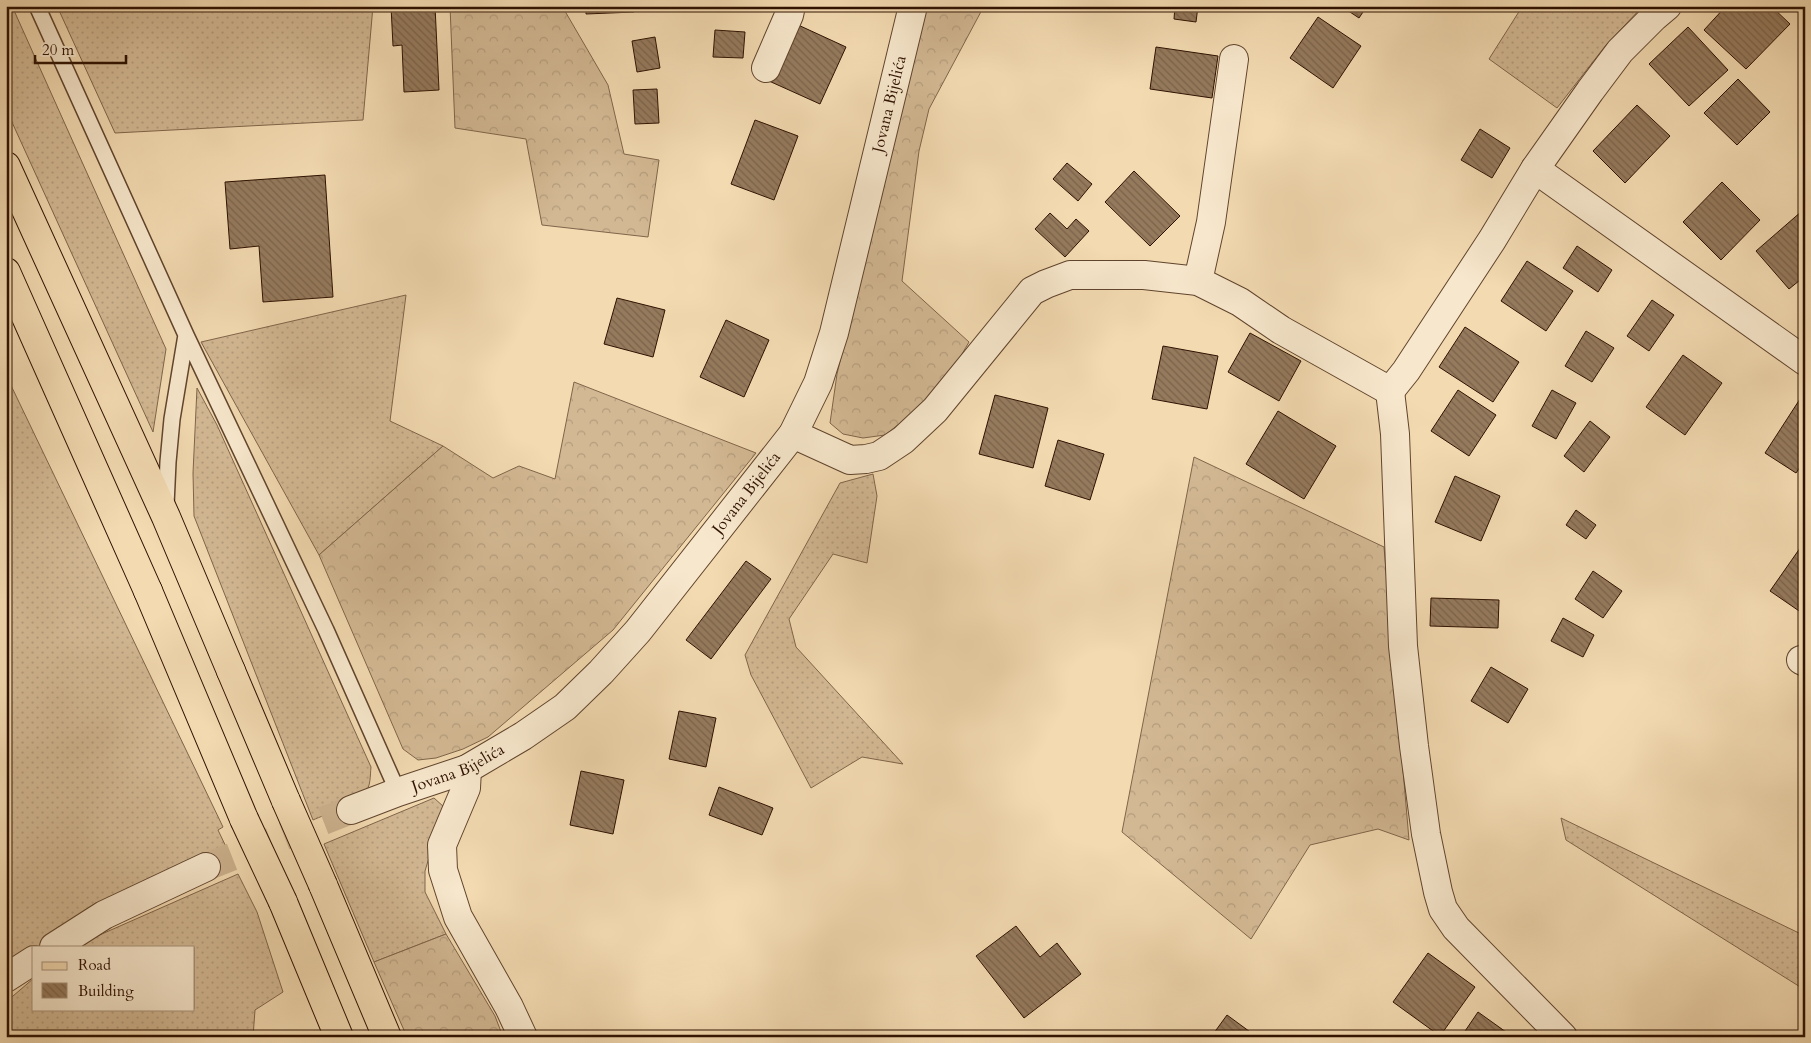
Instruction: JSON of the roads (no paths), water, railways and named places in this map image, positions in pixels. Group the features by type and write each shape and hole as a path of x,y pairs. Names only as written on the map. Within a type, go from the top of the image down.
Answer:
{"main road":[{"path":"6,166 166,517 388,1037"},
{"path":"6,272 148,591 244,819 283,902 339,1037"}],"street":[{"path":"766,68 789,15 791,6"},
{"name":"Jovana Bijelića","path":"351,810 467,769 523,736 565,707 601,672 638,631 794,434 818,383 834,333 913,6"},
{"path":"1563,1037 1456,928 1443,909 1438,892 1426,834 1402,646 1394,434 1390,391 1487,248 1535,169 1620,51 1667,6"},
{"path":"1198,281 1211,222 1234,58"},
{"path":"1535,169 1805,361"},
{"path":"794,434 850,460 879,456 903,440 935,410 1032,291 1070,275 1144,276 1198,281 1240,302 1281,330 1390,391"},
{"path":"467,769 466,788 442,845 442,870 458,917 509,1007 522,1037"},
{"path":"56,946 104,915 206,867"},
{"path":"6,978 32,961"}],"lane":[{"path":"37,6 186,335 326,630 398,792"},
{"path":"166,517 172,419 186,335"}],"tunnel":[{"path":"206,867 351,810"}]}
